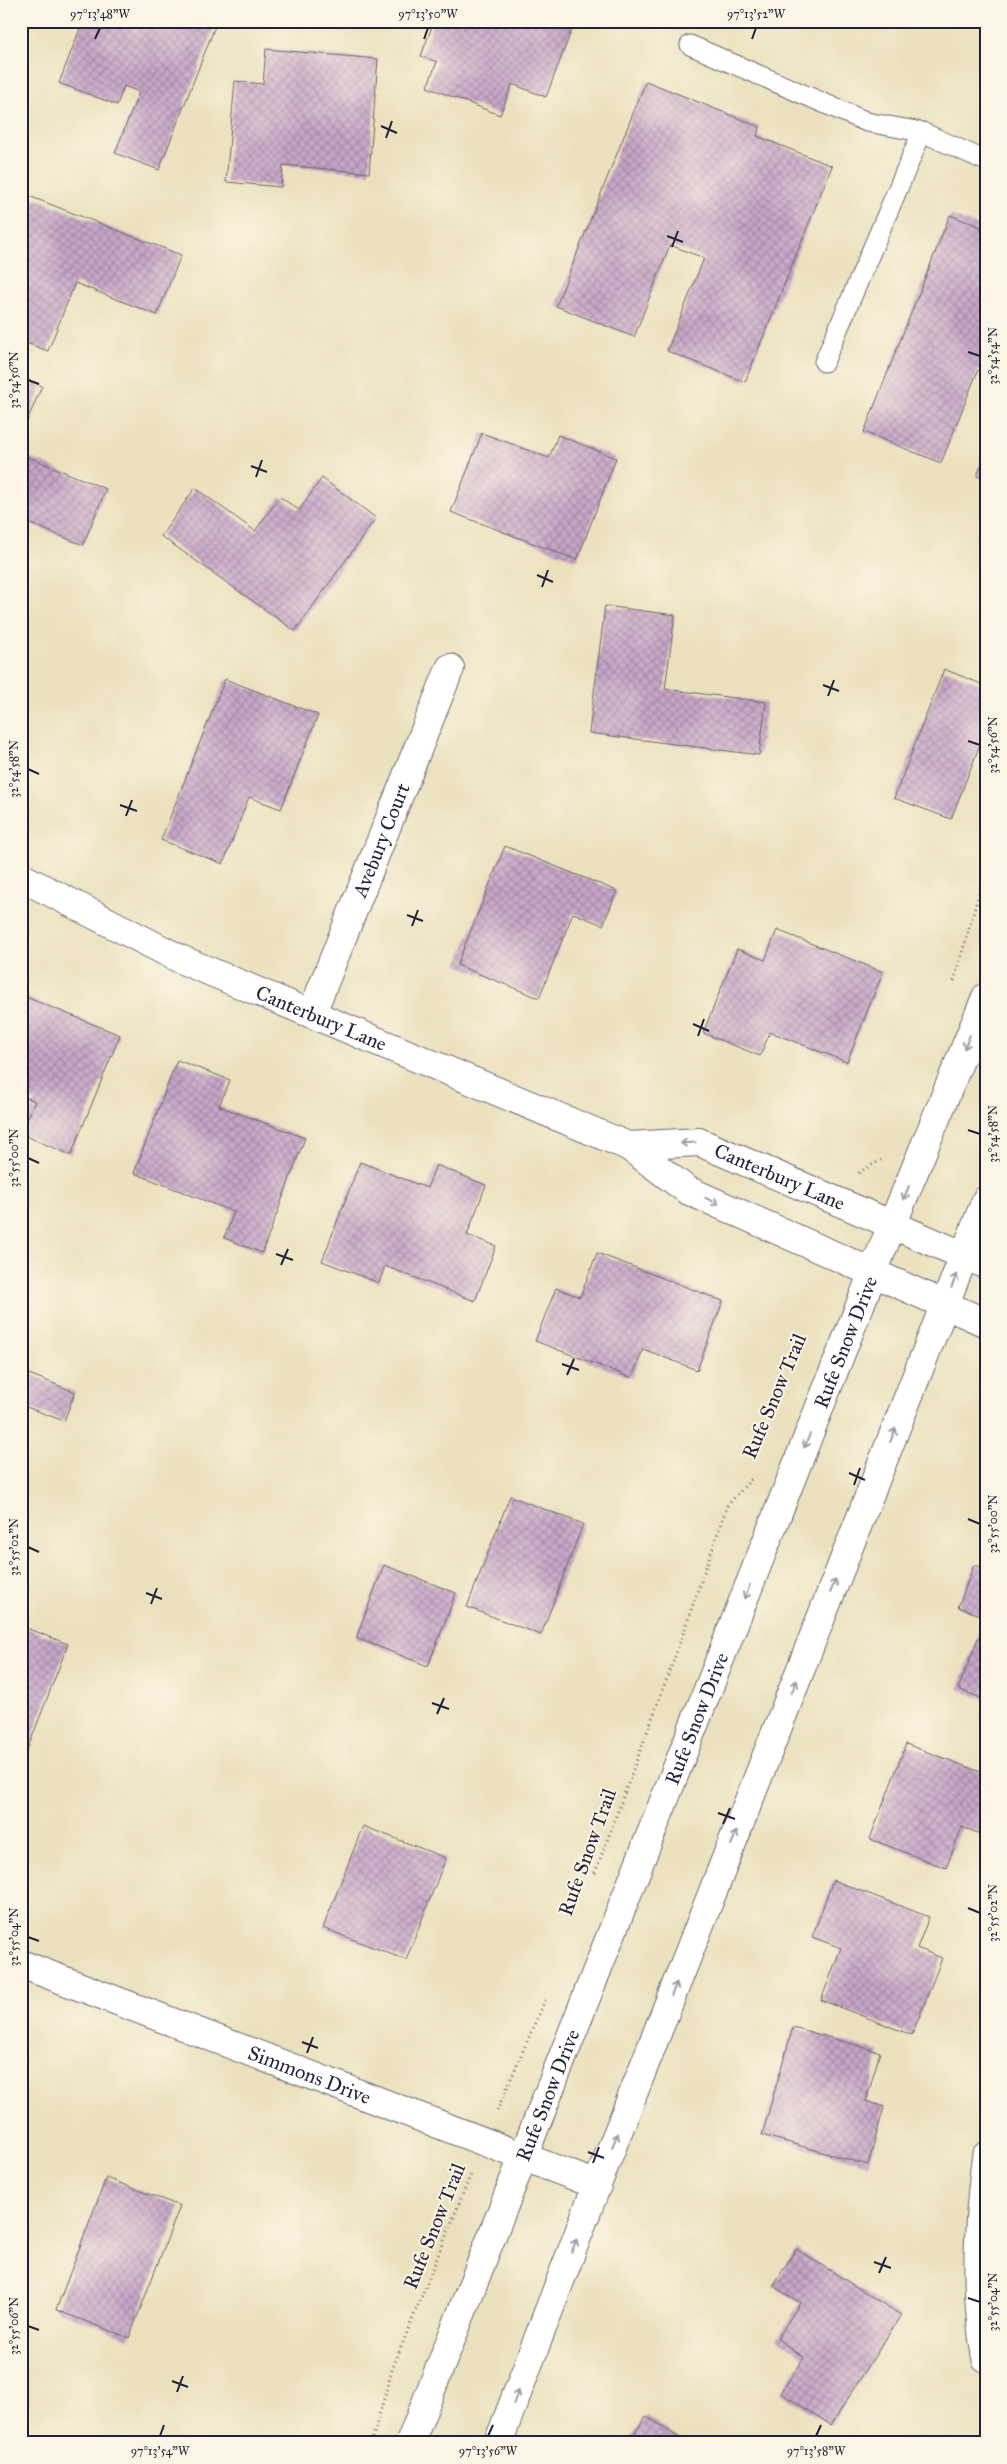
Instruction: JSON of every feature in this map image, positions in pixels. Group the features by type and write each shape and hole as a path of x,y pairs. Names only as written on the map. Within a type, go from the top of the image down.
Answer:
{"main road":[{"name":"Avebury Court","path":"312,1013 450,668"},
{"name":"Canterbury Lane","path":"21,877 180,959 628,1146 687,1190 986,1324"},
{"name":"Rufe Snow Drive","path":"410,2443 873,1274 986,997"},
{"name":"Canterbury Lane","path":"628,1146 699,1142 892,1227 975,1261"},
{"path":"498,2443 597,2185 944,1306 975,1261 986,1200"},
{"name":"Simmons Drive","path":"21,1964 597,2185"},
{"path":"986,2156 978,2220 980,2328 986,2358"}],"lane":[{"path":"690,45 867,122 922,132 986,161"},
{"path":"824,362 922,132"}],"path":[{"name":"Rufe Snow Trail","path":"594,1876 677,1651 726,1506 757,1472"},
{"name":"Rufe Snow Trail","path":"371,2443 393,2367 484,2143 546,1999"}],"building":[{"path":"83,21 217,21 159,170 115,153 139,92 124,86 117,105 59,83"},
{"path":"434,21 575,21 546,97 512,84 500,115 427,87 437,62 421,56"},
{"path":"266,49 378,59 369,173 283,165 281,187 226,182 235,81 263,84"},
{"path":"646,81 760,127 757,136 832,166 745,382 667,351 704,258 670,245 634,337 556,306"},
{"path":"21,193 181,255 157,315 75,283 48,351 21,341"},
{"path":"950,215 986,229 986,373 978,370 941,463 864,432"},
{"path":"21,377 42,386 21,435"},
{"path":"482,433 549,458 558,435 616,458 577,560 451,512"},
{"path":"986,453 986,479 977,476"},
{"path":"21,454 106,489 83,545 21,520"},
{"path":"322,478 376,518 295,631 161,536 195,488 255,531 280,497 299,510"},
{"path":"605,606 675,615 665,689 766,702 759,755 589,733"},
{"path":"944,669 986,686 986,729 951,819 894,798"},
{"path":"225,679 318,715 281,809 249,797 223,864 161,840"},
{"path":"505,846 617,891 603,925 573,913 539,998 457,965"},
{"path":"777,930 883,972 847,1062 770,1032 760,1056 703,1033 737,949 765,960"},
{"path":"21,995 120,1035 71,1155 21,1134 35,1101 21,1095"},
{"path":"177,1060 230,1080 219,1106 305,1138 262,1253 224,1238 234,1212 134,1173"},
{"path":"360,1162 427,1188 436,1165 486,1185 467,1235 496,1246 475,1301 385,1266 379,1283 322,1261"},
{"path":"597,1253 723,1301 697,1370 643,1349 632,1378 535,1341 556,1288 580,1297"},
{"path":"29,1374 75,1392 64,1421 21,1405 21,1395"},
{"path":"510,1496 583,1524 541,1635 467,1607"},
{"path":"384,1565 456,1593 428,1666 356,1638"},
{"path":"974,1565 986,1569 986,1617 958,1607"},
{"path":"986,1618 986,1700 958,1689"},
{"path":"21,1626 68,1644 26,1753 21,1751"},
{"path":"906,1744 986,1774 986,1836 962,1827 946,1868 870,1839"},
{"path":"363,1826 446,1858 406,1960 323,1928"},
{"path":"833,1880 929,1917 917,1948 942,1958 912,2035 821,2000 841,1948 812,1937"},
{"path":"793,2027 880,2052 866,2101 884,2107 868,2165 762,2135"},
{"path":"106,2178 180,2206 129,2338 56,2310"},
{"path":"796,2249 901,2315 831,2425 781,2393 804,2357 777,2339 800,2303 773,2286"},
{"path":"646,2416 687,2443 628,2443"}]}
